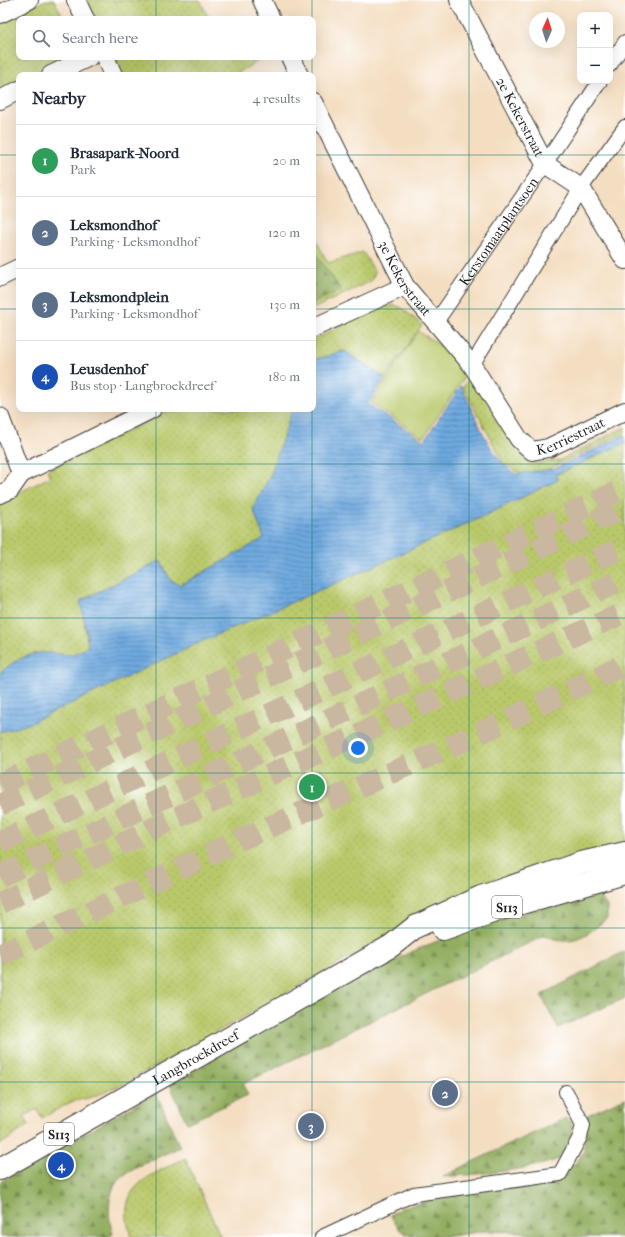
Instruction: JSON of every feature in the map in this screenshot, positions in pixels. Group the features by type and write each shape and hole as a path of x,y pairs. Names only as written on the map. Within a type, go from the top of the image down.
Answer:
{"main road":[{"name":"Langbroekdreef","path":"0,1168 391,946 415,927 481,897 581,863 625,853"},
{"name":"Langbroekdreef","path":"391,946 420,940 462,922 501,909 625,873"}],"street":[{"path":"0,14 29,0"},
{"path":"76,0 84,16"},
{"path":"262,0 270,16"},
{"name":"2e Kekerstraat","path":"459,0 545,164 581,188 625,260"},
{"path":"613,60 625,42"},
{"path":"57,72 83,60"},
{"path":"106,60 112,72"},
{"path":"292,60 298,72"},
{"name":"Kerstomaatplantsoen","path":"436,322 598,84"},
{"path":"0,100 16,92"},
{"name":"3e Kekerstraat","path":"316,108 405,286 472,365 519,439"},
{"path":"472,365 581,188 625,128"},
{"path":"0,277 16,269"},
{"path":"316,327 405,286"},
{"path":"0,494 10,490 21,474 146,412"},
{"name":"Kerriestraat","path":"519,439 532,451 548,448 625,412"},
{"path":"0,417 21,474"},
{"path":"322,1237 414,1194 560,1174 580,1137 583,1125 566,1092"}],"green space":[{"path":"46,0 54,0 62,16 16,16 16,60 71,60 47,72 16,72 16,87 0,95 0,22"},
{"path":"86,0 200,0 208,16 94,16"},
{"path":"116,60 260,60 239,72 122,72"},
{"path":"316,240 328,263 363,252 375,272 371,281 316,308"},
{"path":"316,254 341,290 316,302"},
{"path":"395,305 402,308 422,325 385,378 344,351 316,359 316,338 379,307"},
{"path":"418,331 472,366 423,438 371,403"},
{"path":"474,370 512,442 528,458 539,463 560,460 625,427 625,433 529,478 504,464 463,387"},
{"path":"166,412 292,412 271,474 253,509 265,538 180,585 171,581 161,561 81,600 88,648 69,655 36,653 14,662 0,673 0,502 50,477 47,470"},
{"path":"625,443 625,843 388,936 124,1084 92,1097 71,1102 42,1118 37,1109 24,1116 29,1125 0,1145 0,732 55,705"},
{"path":"596,892 607,906 607,918 593,930 579,938 563,940 554,939 545,935 243,1084 248,1095 187,1123 170,1085 254,1035 340,987 422,947 496,921"},
{"path":"625,951 625,998 558,1028 541,995"},
{"path":"156,1093 180,1147 127,1173 116,1183 111,1195 109,1208 113,1234 109,1237 0,1237 0,1182"},
{"path":"625,1098 625,1237 538,1237 522,1232 485,1231 451,1236 410,1236 400,1230 390,1215 401,1208 489,1185 561,1173 577,1162 584,1151 585,1116"},
{"path":"566,1118 572,1125 572,1140 566,1154 558,1159 545,1164 489,1173 443,1177 472,1162"},
{"path":"185,1158 221,1237 131,1237 127,1220 127,1206 131,1195 137,1186 147,1178"}],"water":[{"path":"344,351 385,378 368,404 424,441 461,386 491,447 507,468 516,474 552,470 625,435 625,443 555,475 558,480 482,517 368,569 203,641 26,725 0,732 0,673 14,662 36,653 70,654 88,647 87,632 80,601 160,561 171,581 181,585 264,538 253,509 271,474 292,412 316,412 316,359"}],"tunnel":[{"path":"0,784 625,488"},
{"path":"0,805 625,507"},
{"path":"0,842 625,546"},
{"path":"0,876 625,578"},
{"path":"0,903 167,822 625,612"},
{"path":"0,955 242,839 474,736 625,664"}],"place":[{"name":"Brasapark-Noord","path":"312,787"},
{"name":"Leksmondhof","path":"445,1093"},
{"name":"Leksmondplein","path":"311,1126"},
{"name":"Leusdenhof","path":"61,1165"}]}
